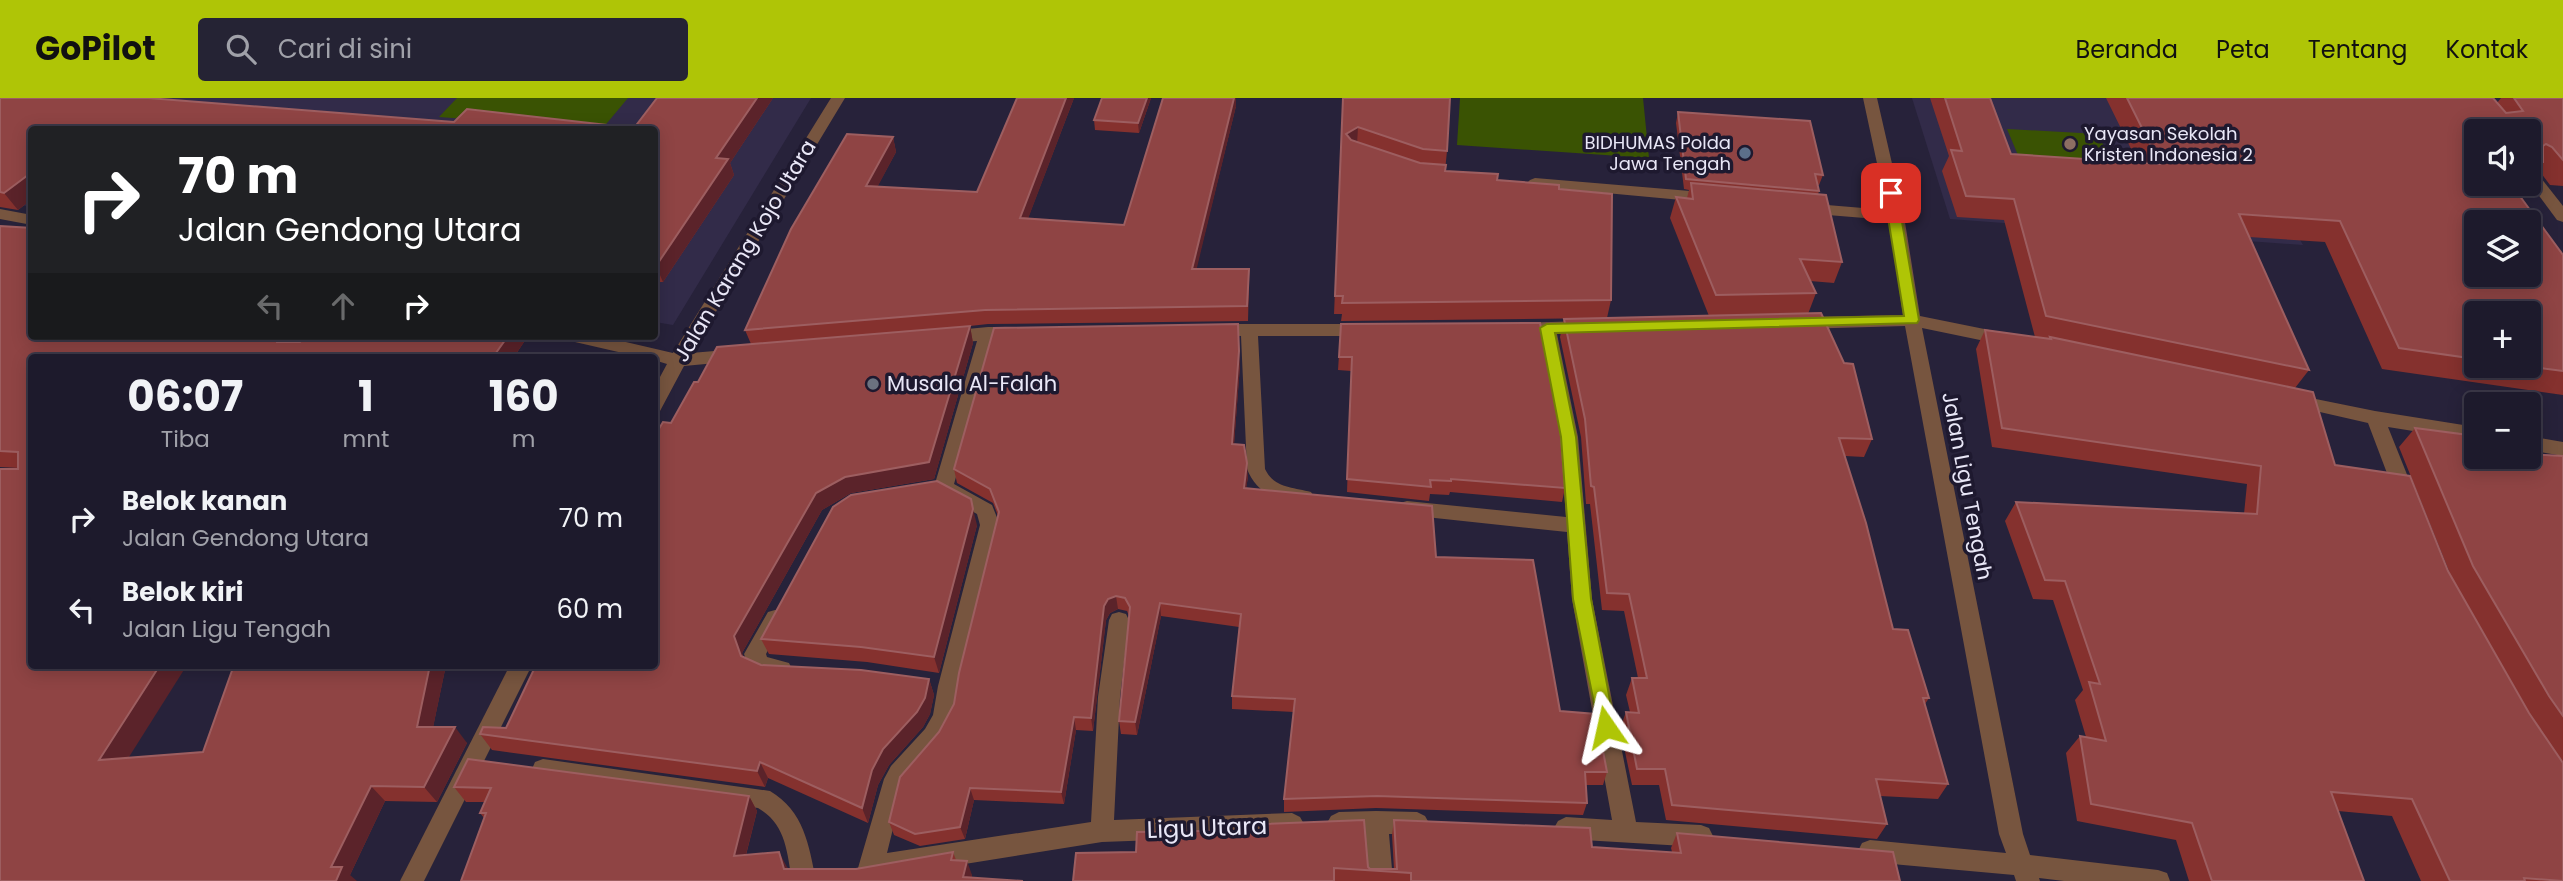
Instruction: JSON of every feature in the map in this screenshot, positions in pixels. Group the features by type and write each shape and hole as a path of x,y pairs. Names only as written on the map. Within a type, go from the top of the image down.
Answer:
{"street":[{"name":"Jalan Karang Kojo Utara","path":"658,398 678,360 838,98"},
{"name":"Jalan Ligu Tengah","path":"1870,98 1896,216 1912,320 2011,834 2025,873"},
{"path":"1515,182 1734,200"},
{"path":"2541,188 2563,218"},
{"path":"1788,206 1896,216"},
{"path":"0,214 28,219"},
{"path":"1777,323 1912,320 2021,343"},
{"path":"1493,329 1601,327"},
{"path":"1547,328 1569,437 1582,599 1626,830"},
{"path":"1197,330 1384,330"},
{"path":"1249,331 1256,469 1259,478 1270,488 1286,494 1322,500"},
{"path":"944,486 988,333"},
{"path":"934,338 988,333 1029,333"},
{"path":"592,340 652,354"},
{"path":"658,355 678,360 759,353"},
{"path":"2279,398 2464,433"},
{"path":"2375,418 2413,515"},
{"path":"2541,445 2563,449"},
{"path":"474,760 762,797 785,811 794,830 833,876 899,773 940,726 944,717 942,685 990,526 985,510 944,486 918,491"},
{"path":"1389,507 1576,526"},
{"path":"786,597 755,654 758,664 769,669 797,670"},
{"path":"1102,831 1110,697 1119,620"},
{"path":"412,881 519,669"},
{"path":"1377,821 1381,881"},
{"name":"Ligu Utara","path":"833,876 1102,831 1377,821 1446,824"},
{"path":"1543,827 1626,830 1721,838"},
{"path":"1844,849 2025,873 2158,881"}],"shaded area":[{"path":"0,98 811,98 673,325 658,322 658,126 28,126 28,206 0,201"},
{"name":"Yayasan Sekolah Kristen Indonesia 2","path":"1912,98 2189,98 2274,193 2303,245 1950,219"}],"green space":[{"path":"457,98 628,98 605,126 561,126 439,117"},
{"path":"1460,98 1643,98 1649,158 1457,145"},
{"path":"2007,129 2098,134 2117,172 2023,167"}],"building":[{"path":"0,98 148,98 454,122 467,109 616,126 28,126 28,175 4,193 0,192"},
{"path":"657,98 757,98 716,158 728,159 658,263 658,126 636,126"},
{"path":"1017,98 1066,98 1020,218 1124,225 1163,98 1234,98 1192,269 1249,269 1247,306 985,310 745,330 791,229 847,134 893,137 866,186 977,192"},
{"path":"1102,98 1147,98 1138,123 1094,120"},
{"path":"1343,98 1450,98 1447,151 1423,149 1358,127 1346,134 1351,140 1420,163 1446,165 1445,171 1498,174 1497,180 1559,185 1559,189 1612,194 1611,300 1342,303 1343,296 1335,296"},
{"path":"1945,98 1990,98 2011,154 2160,164 2127,98 2493,98 2506,113 2523,111 2514,98 2563,98 2563,160 2546,144 2543,146 2541,162 2541,119 2464,119 2464,196 2520,196 2530,210 2464,210 2464,287 2541,287 2541,225 2563,255 2563,371 2541,368 2541,301 2464,301 2464,357 2399,348 2340,221 2239,214 2309,370 2046,316 2014,199 1966,196 1951,150 1962,151"},
{"name":"BIDHUMAS Polda Jawa Tengah","path":"1678,112 1810,121 1823,175 1815,174 1819,191 1686,179"},
{"path":"1691,183 1826,195 1842,262 1800,259 1816,293 1716,295 1676,197 1693,199"},
{"path":"0,226 28,228 28,340 505,340 495,354 28,354 28,669 157,669 99,760 203,752 233,669 429,669 417,727 455,727 424,787 371,786 331,867 342,867 336,881 0,881 0,469 18,469 18,452 0,451"},
{"path":"1821,313 1844,363 1853,364 1872,439 1839,438 1866,523 1893,629 1908,630 1929,698 1923,698 1948,784 1876,779 1887,824 1672,805 1665,769 1637,769 1626,712 1639,713 1632,678 1647,678 1629,594 1607,593 1594,487 1591,486 1585,419 1564,319"},
{"path":"1540,323 1560,424 1565,488 1451,479 1430,480 1431,487 1347,479 1352,357 1339,357 1341,324"},
{"path":"1238,324 1239,351 1232,444 1244,445 1247,463 1244,488 1432,506 1436,557 1533,560 1560,711 1596,714 1607,772 1585,772 1587,803 1377,796 1284,799 1295,699 1232,696 1241,614 1160,603 1135,722 1119,721 1130,607 1125,598 1116,596 1108,599 1104,606 1091,718 1074,717 1061,792 970,788 960,827 915,834 889,822 900,777 939,732 954,704 959,673 999,512 990,489 954,469 994,328"},
{"path":"970,326 929,462 845,477 816,493 734,636 741,656 761,665 861,670 929,679 925,698 917,712 883,749 872,770 862,808 760,762 757,771 480,734 483,727 506,728 534,669 658,669 658,430 663,422 671,423 717,347"},
{"path":"1985,330 2051,339 2050,337 2313,392 2335,465 2410,476 2448,571 2529,713 2563,763 2563,881 2524,878 2525,881 2450,881 2412,799 2331,792 2364,881 2212,881 2192,823 2091,804 2080,736 2106,741 2089,682 2100,684 2065,581 2045,580 2016,502 2257,514 2261,466 2002,428"},
{"path":"2415,428 2464,434 2464,469 2541,469 2541,455 2563,456 2563,716 2549,696 2473,566"},
{"path":"937,481 971,499 973,509 934,657 861,647 761,639 833,507 851,495"},
{"path":"468,759 749,796 734,856 779,852 784,869 856,869 953,852 951,860 967,861 963,877 1023,881 461,881 486,813 480,813 491,788 454,787"},
{"path":"1364,820 1370,869 1397,869 1394,820 1590,828 1592,847 1681,853 1677,833 1893,852 1900,881 1411,881 1411,873 1334,868 1334,881 1073,881 1076,853 1136,852 1137,832 1265,830 1265,824"}],"place":[{"name":"Yayasan Sekolah Kristen Indonesia 2","path":"2070,144"},
{"name":"BIDHUMAS Polda Jawa Tengah","path":"1745,153"},
{"name":"Musala Al-Falah","path":"873,384"}],"route":[{"path":"1606,727 1582,599 1569,437 1547,328 1912,320 1891,193"}]}
